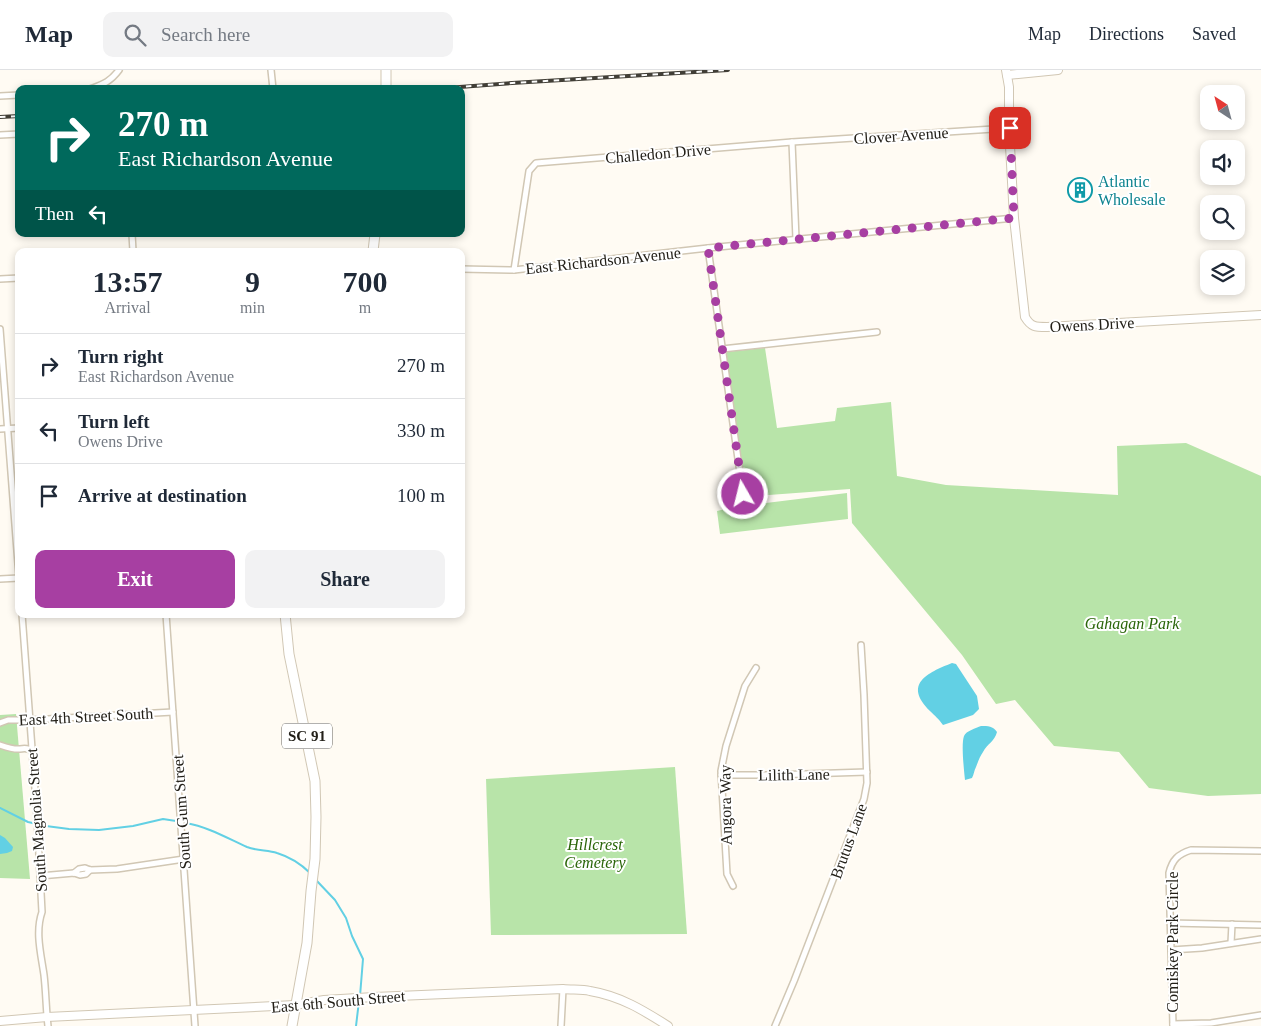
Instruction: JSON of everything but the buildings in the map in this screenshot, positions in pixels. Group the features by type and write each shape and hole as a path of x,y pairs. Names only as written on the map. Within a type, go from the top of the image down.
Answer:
{"main road":[{"path":"386,70 386,85"},
{"name":"SC 91","path":"285,618 289,654 316,781 315,859 307,943 292,1026"}],"street":[{"path":"101,85 115,76 119,70"},
{"path":"271,70 273,85"},
{"path":"1006,72 1058,70"},
{"name":"Owens Drive","path":"1006,72 1009,87 1014,218 1025,316 1029,324 1036,327 1047,327 1261,315"},
{"path":"1009,87 1013,82 1029,72"},
{"path":"0,96 15,95"},
{"name":"Clover Avenue","path":"792,142 1010,128"},
{"path":"0,135 15,134"},
{"path":"792,142 796,239"},
{"name":"Challedon Drive","path":"514,270 530,171 536,163 792,142"},
{"name":"East Richardson Avenue","path":"465,269 514,270 708,248 1014,218"},
{"path":"708,248 743,494"},
{"path":"0,279 15,278"},
{"path":"0,329 15,523"},
{"path":"722,349 877,332"},
{"path":"0,429 15,428"},
{"path":"0,579 15,578"},
{"name":"South Magnolia Street","path":"22,618 38,832 42,912 39,921 39,940 48,1026"},
{"name":"South Gum Street","path":"166,618 195,1026"},
{"name":"Brutus Lane","path":"775,1026 864,799 867,772 861,645"},
{"name":"Angora Way","path":"733,886 727,874 721,771 726,746 745,686 756,668"},
{"name":"East 4th Street South","path":"0,723 8,720 173,712"},
{"name":"East 4th Street South","path":"0,745 7,748 28,748 32,751"},
{"name":"Lilith Lane","path":"721,775 867,772"},
{"name":"Comiskey Park Circle","path":"1173,1025 1170,950 1170,867 1177,856 1191,850 1261,851"},
{"path":"40,876 74,873 79,869 85,868 90,870 117,869 184,860"},
{"path":"1170,923 1261,925"},
{"path":"1231,943 1232,924"},
{"path":"1170,950 1202,948 1261,940"},
{"path":"562,1026 563,990"},
{"name":"East 6th South Street","path":"0,1021 295,1005 324,1000 374,996 589,990 615,997 640,1008 668,1026"},
{"path":"1173,1025 1261,1015"}],"green space":[{"name":"Gahagan Park","path":"765,348 777,428 835,421 837,408 891,402 897,476 946,485 1118,495 1117,446 1186,443 1261,476 1261,794 1208,796 1149,788 1119,752 1054,746 1015,700 996,704 962,655 852,523 850,489 741,497 726,352"},
{"path":"847,493 848,519 720,534 717,511 734,507"},
{"path":"16,714 30,879 0,878 0,715"},
{"name":"Hillcrest Cemetery","path":"675,767 687,934 491,935 486,779"}],"water":[{"path":"952,663 956,664 977,696 979,709 973,715 943,725 922,702 919,687 927,675"},
{"path":"981,726 990,727 997,732 995,738 981,755 972,778 965,780 964,736 969,731"},
{"path":"0,835 13,847 12,851 0,854"}],"waterway":[{"path":"0,808 28,822 69,829 99,830 133,826 163,819 176,821"},
{"path":"186,823 210,830 251,848 282,855 295,861 310,873"},
{"path":"316,880 335,900 346,918 363,959 360,996"},
{"path":"356,1026 359,1001"}],"railway":[{"path":"465,87 728,70"},
{"path":"0,117 15,116"}],"place":[{"name":"Atlantic Wholesale","path":"1080,190"}],"route":[{"path":"743,494 708,248 1014,218 1010,128"}]}
